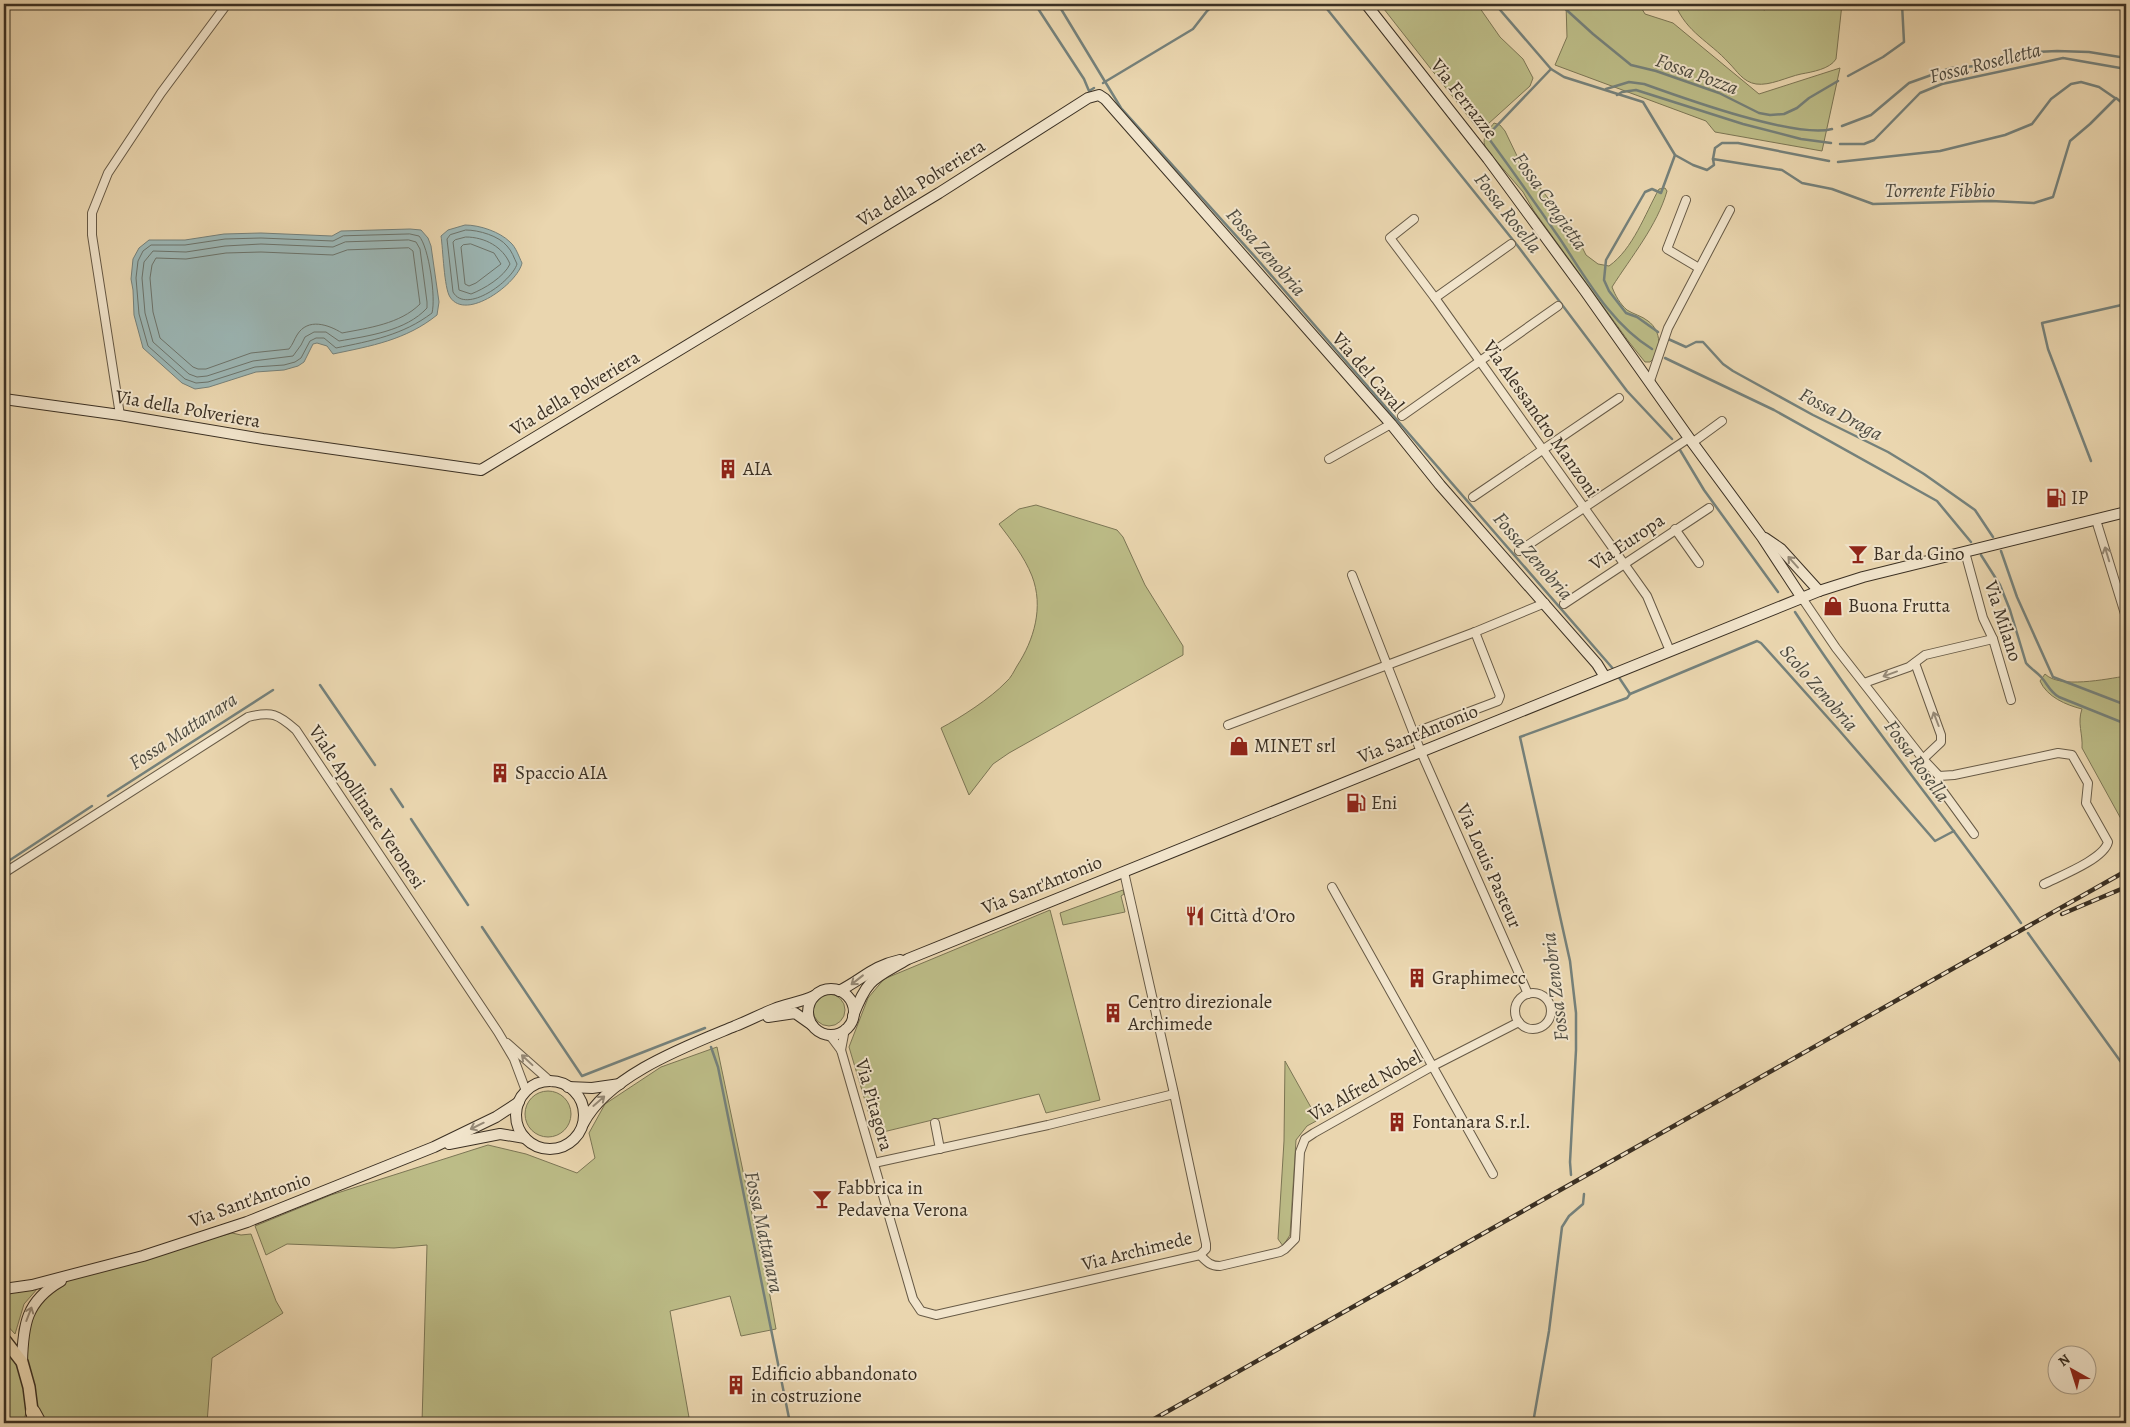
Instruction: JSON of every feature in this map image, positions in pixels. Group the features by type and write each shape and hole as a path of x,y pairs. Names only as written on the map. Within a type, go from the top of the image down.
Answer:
{"main road":[{"name":"Via Ferrazze","path":"1366,4 1488,159 1650,380 1762,537 1802,598"},
{"name":"Via della Polveriera","path":"4,398 263,439 482,469 939,193 1088,98 1099,96"},
{"name":"Via del Caval","path":"1099,96 1105,99 1391,424 1440,485 1597,664 1604,677"},
{"name":"Via Sant'Antonio","path":"845,1029 853,1016 864,988 875,977 908,959 1604,677 1819,591 1863,577 2126,512"},
{"path":"1762,537 1781,549 1819,591"},
{"name":"Via Sant'Antonio","path":"434,1147 500,1134 525,1138 542,1148 553,1149 563,1146 575,1137 590,1110 621,1083 673,1052 773,1009 814,996 829,989 839,991 854,984 872,969 884,963 908,959"},
{"path":"839,991 852,1004 853,1016"},
{"path":"813,1026 808,1014 814,996"},
{"name":"Via Sant'Antonio","path":"752,1019 795,1013 826,1034"},
{"path":"826,1034 836,1034 845,1029"},
{"path":"526,1091 542,1082 551,1082"},
{"name":"Via Sant'Antonio","path":"551,1082 592,1088 621,1083"},
{"path":"568,1086 583,1107 583,1124"},
{"name":"Via Sant'Antonio","path":"4,1289 32,1284 143,1256 247,1222 434,1147 496,1117 519,1102 526,1091"},
{"path":"519,1102 516,1121 525,1138"},
{"path":"35,1419 22,1362 23,1331 32,1306 47,1289 75,1273"},
{"path":"4,1339 22,1362"}],"street":[{"path":"120,415 92,235 92,212 108,173 161,93 227,4"},
{"path":"1686,200 1667,249 1699,268"},
{"path":"1650,380 1668,328 1730,210"},
{"name":"Via Alessandro Manzoni","path":"1414,219 1390,238 1435,298 1647,596 1670,651"},
{"path":"1435,298 1511,244"},
{"path":"1402,416 1558,306"},
{"path":"1473,497 1619,398"},
{"path":"1519,551 1722,421"},
{"path":"1329,459 1391,424"},
{"name":"Via Europa","path":"1564,604 1709,508"},
{"path":"2096,520 2126,617"},
{"path":"1675,529 1699,563"},
{"name":"Via Milano","path":"1965,552 1983,618 1993,639 2011,700"},
{"name":"Via Louis Pasteur","path":"1352,575 1413,733 1528,994"},
{"path":"1802,598 1836,648 1923,759 1939,776 1939,786 1974,834"},
{"path":"1228,725 1475,632 1545,603"},
{"path":"1413,733 1498,701 1500,696 1475,632"},
{"path":"1864,684 1909,667 1925,655 1993,639"},
{"path":"1915,663 1941,734 1941,742 1923,759"},
{"name":"Viale Apollinare Veronesi","path":"4,872 248,717 263,713 273,713 285,720 296,730 502,1039 514,1059 526,1091"},
{"path":"1939,776 1954,775 2058,753 2072,755 2088,783 2086,803 2108,842 2107,848 2094,858 2044,884"},
{"name":"Via Archimede","path":"922,1310 936,1315 1200,1255 1206,1249 1174,1094 1124,872"},
{"path":"1332,887 1431,1067 1493,1174"},
{"path":"1534,993 1545,997 1549,1002 1552,1014 1546,1025 1541,1028 1528,1029 1518,1022 1516,1017 1516,1006 1523,996 1528,994 1534,993"},
{"name":"Via Alfred Nobel","path":"1200,1255 1208,1264 1220,1266 1285,1249 1295,1240 1300,1152 1305,1139 1314,1132 1431,1067 1518,1022"},
{"name":"Via Pitagora","path":"841,1050 845,1029"},
{"name":"Via Pitagora","path":"826,1034 832,1038 841,1050 912,1299 922,1310"},
{"name":"Viale Apollinare Veronesi","path":"502,1039 551,1082"},
{"path":"874,1163 1174,1094"},
{"path":"935,1124 940,1149"}],"green space":[{"path":"1380,4 1477,4 1500,37 1523,59 1533,78 1530,86 1488,124 1478,129"},
{"path":"1566,4 1639,4 1645,14 1673,23 1759,94 1840,68 1822,151 1715,132 1706,121 1555,65 1567,37"},
{"path":"1675,4 1742,4 1765,10 1768,4 1842,4 1836,59 1825,68 1815,71 1767,84 1751,83 1692,30"},
{"path":"1494,123 1500,125 1505,131 1518,158 1577,237 1586,255 1598,264 1609,266 1617,259 1632,241 1659,189 1665,188 1667,191 1657,217 1612,287 1624,308 1646,319 1656,330 1659,342 1657,353 1650,362 1645,362 1629,342 1534,211 1523,192 1487,150 1484,139"},
{"path":"1036,505 1117,530 1123,537 1145,585 1183,646 1183,655 1009,753 993,764 969,795 941,728 975,707 1000,688 1011,676 1028,645 1037,611 1035,588 1032,576 1025,562 999,524 1019,509"},
{"path":"2045,674 2052,679 2072,682 2096,681 2126,676 2126,828 2082,748 2080,719 2082,709 2064,703 2047,692 2040,681"},
{"path":"1123,890 1124,894 1121,896 1125,912 1063,925 1060,913"},
{"path":"1050,910 1100,1100 1046,1113 1039,1094 875,1134 849,1047 868,998 884,979"},
{"path":"829,994 840,999 845,1010 840,1021 829,1026 818,1021 813,1010 818,999"},
{"path":"717,1047 761,1257 763,1257 776,1329 741,1336 730,1296 670,1311 690,1423 422,1423 427,1245 394,1248 287,1244 266,1255 255,1226 331,1195 488,1145 526,1154 577,1173 595,1158 589,1133 605,1104 661,1067"},
{"path":"1285,1061 1318,1120 1307,1126 1296,1140 1290,1235 1283,1246 1278,1239 1284,1141"},
{"path":"548,1091 561,1095 567,1101 571,1114 567,1127 561,1133 548,1137 535,1133 529,1127 525,1114 529,1101 535,1095"},
{"path":"232,1233 241,1235 251,1234 276,1301 283,1313 212,1358 207,1423 44,1423 36,1412 19,1352 19,1329 25,1313 51,1283"},
{"path":"38,1288 24,1304 15,1334 4,1322 4,1291"},
{"path":"4,1343 21,1374 27,1409 23,1423 4,1423"}],"water":[{"path":"465,225 477,226 506,238 514,247 522,263 518,271 502,289 479,303 467,305 458,304 450,297 448,292 441,236 448,230"},
{"path":"421,230 428,238 431,246 439,302 437,315 413,331 388,341 333,354 327,346 317,343 313,344 304,362 298,366 284,370 256,372 209,387 195,389 182,383 143,348 134,315 131,279 133,259 139,248 149,240 185,240 224,234 261,233 332,236 341,231"}],"waterway":[{"path":"1035,4 1084,79 1089,91 1094,88"},
{"name":"Fossa Zenobria","path":"1058,4 1121,108 1257,259 1615,671"},
{"path":"1103,83 1193,29 1215,4"},
{"name":"Fossa Rosella","path":"1323,4 1517,245 1627,391 1672,439"},
{"name":"Torrente Fibbio","path":"1495,4 1551,69 1564,77 1643,102 1675,155 1693,165 1707,170 1714,165 1713,159 1782,170 1802,183 1832,189 1873,204 1991,201 2034,203 2053,197 2070,141 2116,98 2126,106"},
{"name":"Fossa Pozza","path":"1560,4 1631,65 1656,71 1719,93 1759,113 1770,115 1784,114 1797,108 1809,98 1838,81"},
{"name":"Fossa Pozza","path":"1848,76 1883,57 1904,42 1902,4"},
{"path":"1842,126 1871,115 1909,83 1951,68 1976,66 2036,52 2089,52 2126,58"},
{"name":"Fossa Roselletta","path":"1840,144 1864,144 1874,140 1920,93 1942,84 2063,58 2126,69"},
{"name":"Fossa Cengietta","path":"1551,69 1487,136 1600,299 1624,327 1652,349"},
{"path":"1606,89 1629,82 1644,84 1739,116 1767,123 1815,131 1832,129"},
{"name":"Torrente Fibbio","path":"1838,162 1940,151 2005,135 2032,124 2051,99 2071,84 2081,82 2099,87 2115,98"},
{"name":"Fossa Roselletta","path":"1617,95 1622,92 1636,90 1743,124 1801,139 1831,143"},
{"name":"Torrente Fibbio","path":"1713,159 1715,148 1722,143 1738,143 1829,161"},
{"name":"Fossa Draga","path":"1658,332 1637,317 1626,313 1609,291 1604,280 1606,260 1645,192 1652,189 1661,193 1675,155"},
{"name":"Fossa Roselletta","path":"2091,461 2048,349 2042,323 2126,304"},
{"name":"Fossa Draga","path":"1666,338 1686,347 1696,342 1703,342 1723,364 1733,371 1813,415 1888,452 1924,474 1975,510 1993,537"},
{"name":"Fossa Cengietta","path":"1665,358 1774,410 1937,501 1971,542"},
{"name":"Fossa Rosella","path":"1680,450 1704,490 1778,592"},
{"name":"Fossa Draga","path":"2001,551 2017,597 2053,677 2126,705"},
{"name":"Fossa Cengietta","path":"1981,555 2000,585 2010,610 2026,663 2040,676 2053,693 2059,697 2126,724"},
{"name":"Fossa Rosella","path":"1795,612 1849,691 2021,923"},
{"name":"Scolo Zenobria","path":"1630,694 1757,641 1761,643 1838,729 1935,841 1954,831"},
{"name":"Fossa Zenobria","path":"1571,1175 1576,1013 1570,961 1520,737 1627,698 1630,694 1618,676"},
{"name":"Fossa Mattanara","path":"320,685 375,765"},
{"name":"Fossa Mattanara","path":"108,796 273,690"},
{"name":"Fossa Mattanara","path":"391,789 403,807"},
{"name":"Fossa Mattanara","path":"4,864 92,806"},
{"name":"Fossa Mattanara","path":"411,819 468,905"},
{"name":"Fossa Mattanara","path":"482,927 582,1076 705,1028"},
{"name":"Fossa Rosella","path":"2028,933 2126,1069"},
{"name":"Fossa Mattanara","path":"711,1047 718,1067 790,1423"},
{"name":"Fossa Zenobria","path":"1533,1423 1549,1331 1562,1227 1569,1216 1583,1204 1584,1194"}],"railway":[{"path":"1147,1423 2126,871"},
{"path":"2062,914 2126,887"}],"place":[{"name":"AIA","path":"728,469"},
{"name":"IP","path":"2056,498"},
{"name":"Bar da Gino","path":"1858,554"},
{"name":"Buona Frutta","path":"1833,606"},
{"name":"MINET srl","path":"1239,746"},
{"name":"Spaccio AIA","path":"500,773"},
{"name":"Eni","path":"1356,803"},
{"name":"Città d'Oro","path":"1195,916"},
{"name":"Graphimecc","path":"1417,978"},
{"name":"Centro direzionale Archimede","path":"1113,1013"},
{"name":"Fontanara S.r.l.","path":"1397,1122"},
{"name":"Fabbrica in Pedavena Verona","path":"822,1199"},
{"name":"Edificio abbandonato in costruzione","path":"736,1385"}]}
